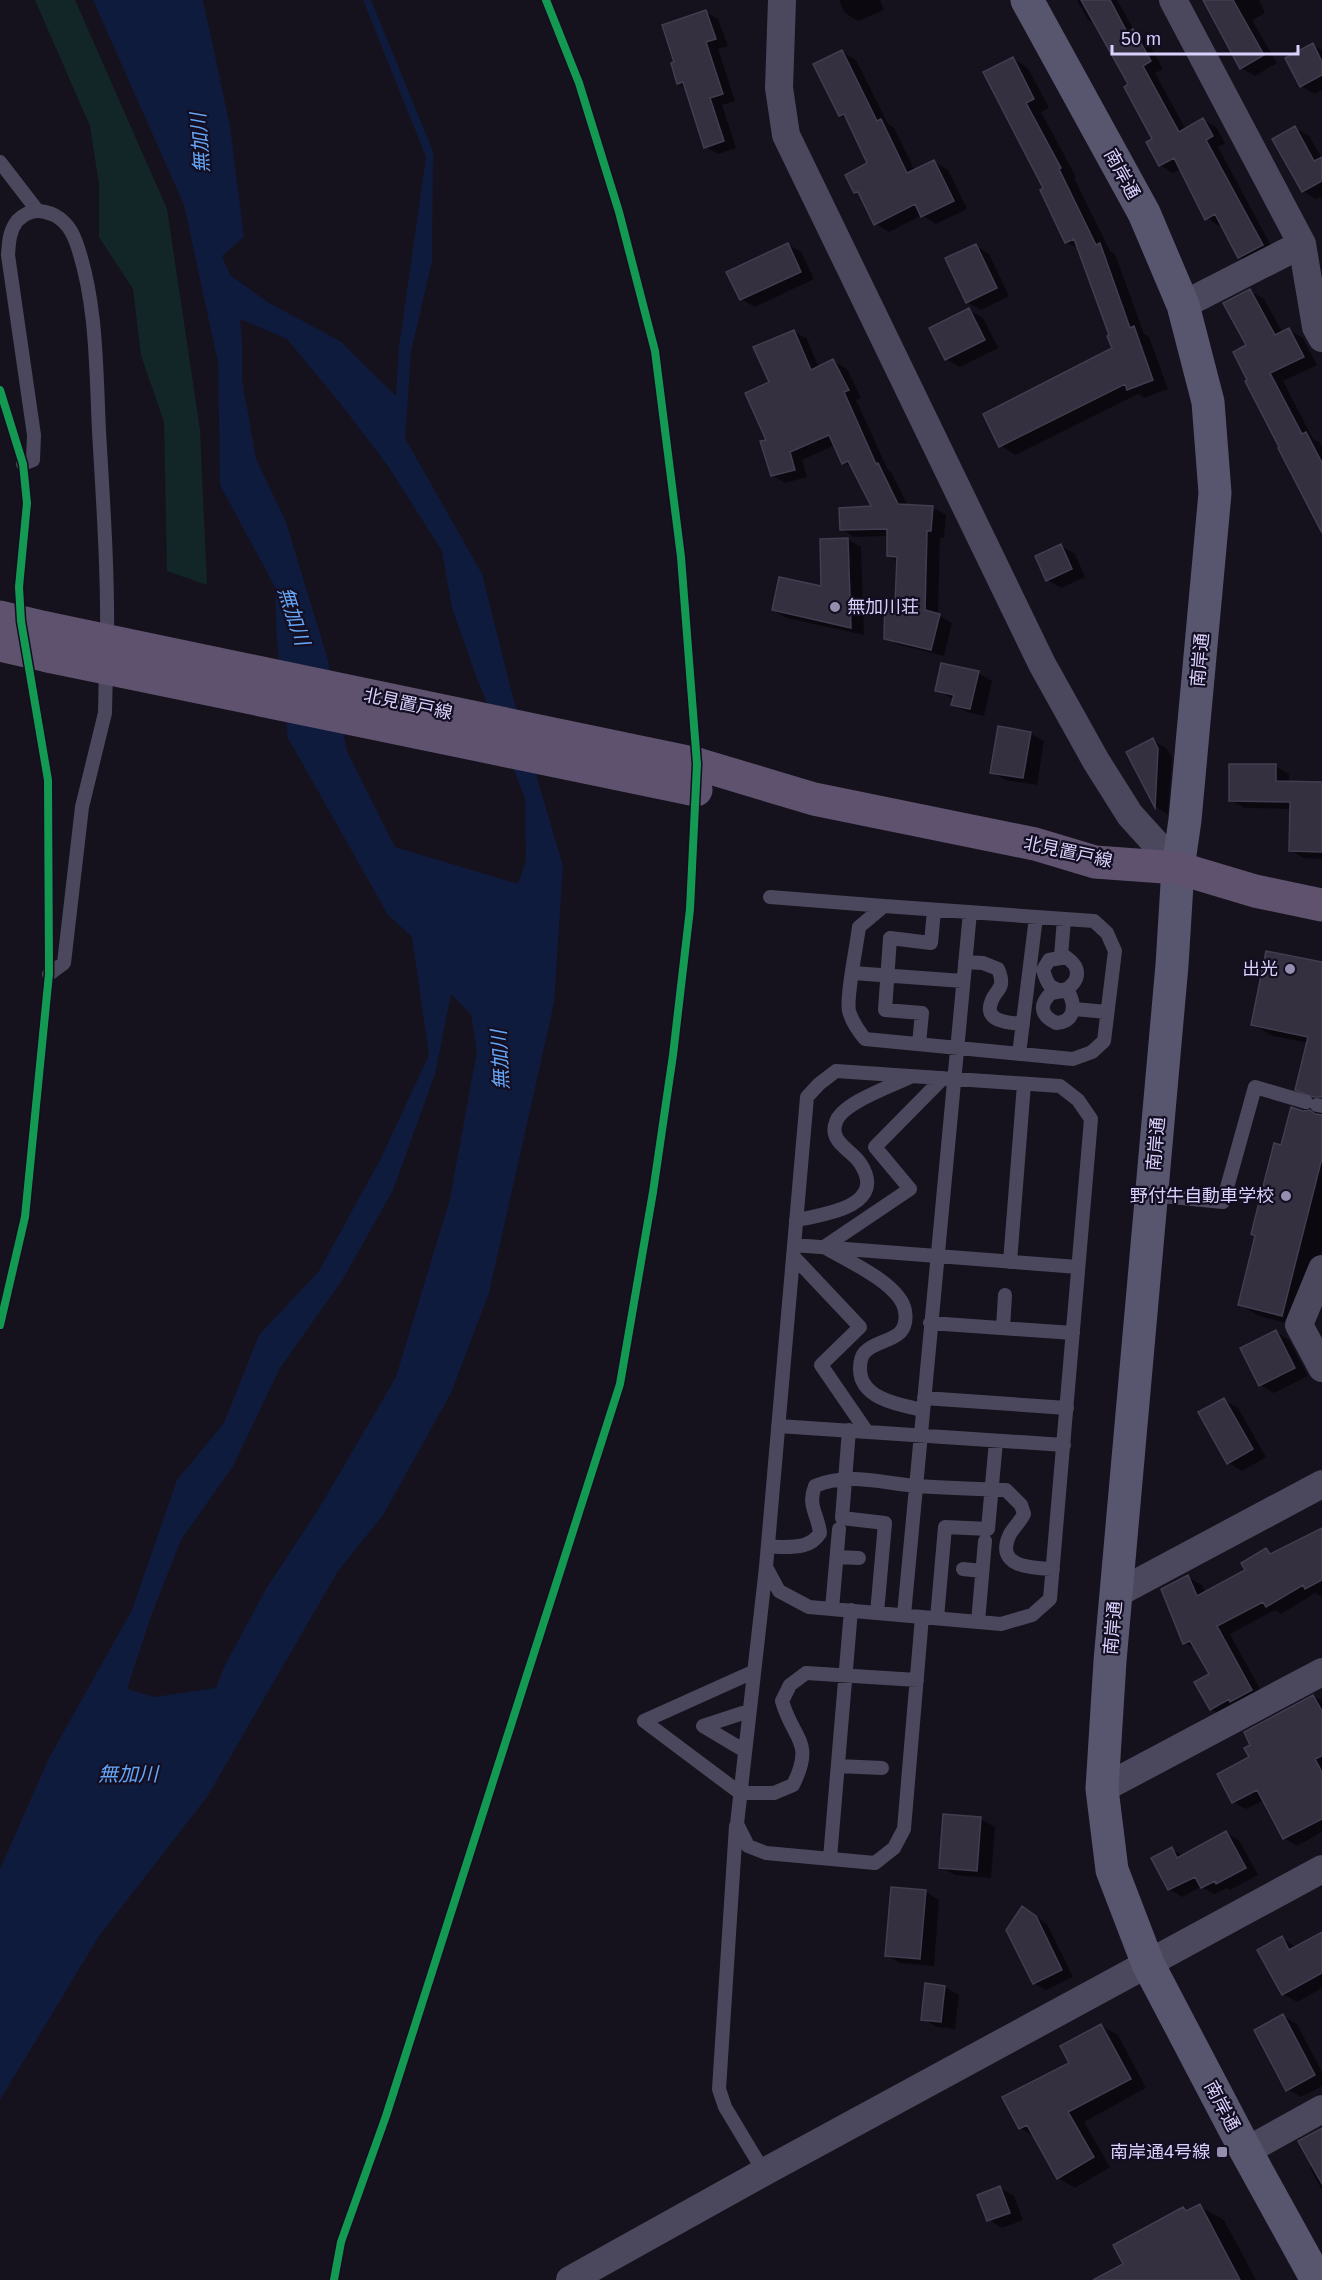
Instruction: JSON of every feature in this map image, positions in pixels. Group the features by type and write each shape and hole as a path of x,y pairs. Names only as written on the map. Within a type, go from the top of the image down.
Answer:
{"main road":[{"name":"南岸通","path":"1028,0 1144,213 1183,305 1208,402 1215,493 1185,820 1178,868 1172,965 1116,1594 1102,1789 1112,1870 1148,1964 1317,2280"},
{"name":"北見置戸線","path":"0,617 47,642"},
{"name":"北見置戸線","path":"0,645 47,642 696,777 1035,844 1095,862 1178,868 1255,891 1322,905"}],"street":[{"path":"782,0 779,88 786,135 1041,664 1096,761 1130,815 1178,868"},
{"path":"1173,0 1302,244 1316,327 1322,338"},
{"path":"1183,305 1302,244"},
{"path":"1322,1269 1299,1325 1322,1368"},
{"path":"1116,1594 1322,1484"},
{"path":"1102,1789 1322,1672"},
{"path":"570,2280 1322,1869"},
{"path":"1246,2151 1322,2109"}],"lane":[{"path":"0,162 37,210"},
{"path":"23,464 33,460 34,435 8,255 10,230 22,215 37,210 52,213 66,224 76,241 90,298 108,591 105,713 82,807 64,963 49,974"},
{"path":"770,897 1094,921 1107,933 1115,951 1104,1041 1092,1052 1073,1059 865,1039 853,1023 848,1008 859,927 884,906"},
{"path":"920,1044 922,1013 885,1010 886,975 890,938 930,943 934,910"},
{"path":"904,1615 936,1256 948,1079 956,1048 970,912"},
{"path":"1019,1054 1036,917"},
{"path":"1061,956 1064,919"},
{"path":"1062,991 1051,993 1044,1000 1042,1012 1051,1021 1061,1023 1072,1014 1074,1009 1069,993 1062,991 1051,988 1044,970 1049,960 1061,956 1066,957 1076,968 1077,975 1074,983 1062,991"},
{"path":"965,962 983,963 998,969 1002,978 1001,987 992,998 991,1014 1002,1022 1023,1024"},
{"path":"853,973 963,981"},
{"path":"1074,1009 1107,1012"},
{"path":"764,2172 725,2107 719,2089 737,1824 768,1547 807,1097 836,1071 1060,1086 1078,1100 1091,1119 1050,1599 1032,1615 1000,1623 809,1607 779,1592 766,1567"},
{"path":"796,1220 834,1212 854,1204 862,1196 867,1183 860,1161 840,1145 836,1136 835,1123 841,1113 854,1102 912,1076"},
{"path":"824,1247 910,1189 875,1147 948,1079"},
{"path":"1010,1262 1024,1084"},
{"path":"1151,1195 1223,1202 1255,1087 1315,1104"},
{"path":"824,1247 890,1286 899,1297 905,1310 904,1323 899,1334 889,1341 875,1344 863,1353 860,1379 870,1391 893,1404 1067,1408"},
{"path":"794,1250 824,1247 1078,1267"},
{"path":"794,1250 860,1327 821,1365 867,1432"},
{"path":"1003,1328 1005,1295"},
{"path":"930,1323 1073,1333"},
{"path":"778,1426 1064,1445"},
{"path":"849,1430 842,1518 885,1523 877,1613"},
{"path":"937,1618 945,1527 988,1529 996,1441"},
{"path":"768,1547 808,1545 815,1541 820,1533 810,1497 815,1486 824,1482 845,1479 1006,1490 1021,1505 1023,1514 1006,1544 1008,1556 1016,1564 1030,1568 1053,1569"},
{"path":"832,1609 839,1529"},
{"path":"978,1622 985,1541"},
{"path":"837,1557 859,1558"},
{"path":"963,1569 982,1571"},
{"path":"830,1858 851,1611"},
{"path":"737,1824 748,1846 766,1853 875,1863 894,1848 904,1828 922,1617"},
{"path":"753,1672 644,1721 740,1793 774,1793 793,1785 802,1766 803,1748 796,1731 786,1717 782,1701 790,1685 806,1672 917,1680"},
{"path":"745,1751 703,1726 749,1711"},
{"path":"838,1766 882,1768"}],"green space":[{"path":"35,0 75,0 167,209 200,430 207,585 167,571 164,422 141,355 133,289 99,237 99,184 90,126"}],"water":[{"name":"無加川","path":"93,0 203,0 230,126 244,237 222,256 230,275 269,303 340,341 396,396 399,348 426,157 363,0 371,0 433,151 432,261 411,352 405,438 482,574 511,690 563,866 554,1003 489,1293 451,1393 383,1515 338,1571 207,1797 99,1936 0,2100 0,1869 49,1758 132,1610 177,1480 224,1423 259,1335 319,1271 380,1160 429,1055 412,937 388,915 288,738 277,643 275,587 220,485 218,362 184,205","holes":["240,319 287,339 388,466 442,551 452,608 475,673 525,798 526,860 518,884 395,847 347,751 327,657 286,522 256,459 242,380","451,994 471,1015 477,1051 450,1199 396,1377 318,1510 266,1589 224,1667 216,1688 154,1697 127,1689 151,1616 181,1540 233,1466 280,1368 343,1279 393,1190 435,1074"]}],"building":[{"path":"1081,0 1110,0 1127,32 1133,29 1151,61 1143,66 1179,132 1203,118 1213,136 1206,140 1263,245 1238,258 1215,214 1205,220 1174,158 1159,166 1146,142 1152,139 1124,87 1128,84"},
{"path":"1203,0 1233,0 1264,55 1240,69"},
{"path":"706,10 716,39 706,42 723,94 710,98 724,141 704,148 683,82 677,84 671,63 674,62 662,25"},
{"path":"1313,43 1322,62 1322,75 1300,87 1285,58"},
{"path":"842,50 877,121 881,119 907,173 934,160 954,201 921,217 915,204 874,225 858,192 854,193 845,175 867,163 844,114 839,116 813,64"},
{"path":"1013,57 1034,99 1026,103 1061,168 1059,169 1096,245 1100,243 1130,328 1134,326 1153,380 1127,390 1125,384 999,447 983,414 1112,348 1074,239 1065,243 1040,190 1043,188 983,72"},
{"path":"1295,126 1314,161 1322,157 1322,181 1302,192 1272,139"},
{"path":"788,243 801,272 740,300 726,272"},
{"path":"976,244 997,288 966,303 945,258"},
{"path":"1250,289 1275,335 1289,328 1304,357 1270,373 1302,434 1306,432 1322,463 1322,533 1245,381 1247,380 1233,352 1246,345 1223,303"},
{"path":"969,308 985,340 945,360 929,328"},
{"path":"794,330 811,370 833,359 849,390 844,392 876,464 878,463 898,504 933,506 931,531 927,531 925,610 940,614 931,650 884,639 885,601 895,603 897,557 887,556 887,529 840,530 839,508 871,506 848,461 842,464 829,435 790,452 795,470 771,476 760,441 766,440 745,393 769,382 753,347"},
{"name":"無加川荘","path":"848,538 851,628 772,610 779,577 821,586 820,539"},
{"path":"1061,544 1072,569 1046,581 1035,556"},
{"path":"941,663 979,671 970,709 951,705 954,695 935,691"},
{"path":"998,726 1031,732 1023,778 990,773"},
{"path":"1153,738 1158,749 1155,808 1126,752"},
{"path":"1229,764 1276,764 1276,781 1322,782 1322,852 1289,851 1290,802 1229,801"},
{"path":"1266,951 1322,962 1322,1097 1313,1097 1295,1090 1308,1037 1251,1025"},
{"name":"野付牛自動車学校","path":"1291,1107 1303,1111 1310,1110 1322,1115 1322,1158 1282,1316 1238,1305 1255,1236 1251,1234 1274,1143 1281,1145"},
{"path":"1276,1330 1295,1368 1259,1386 1240,1348"},
{"path":"1224,1398 1253,1449 1227,1464 1198,1412"},
{"path":"1322,1528 1322,1580 1305,1589 1303,1585 1266,1607 1263,1602 1217,1626 1252,1690 1210,1710 1194,1682 1209,1674 1190,1641 1183,1644 1161,1589 1188,1575 1197,1596 1245,1570 1241,1563 1266,1548 1270,1554"},
{"path":"1313,1695 1322,1711 1322,1756 1315,1759 1322,1772 1322,1819 1283,1839 1257,1790 1232,1803 1217,1774 1249,1757 1244,1748 1250,1745 1244,1732"},
{"path":"943,1814 981,1817 977,1871 939,1868"},
{"path":"1226,1831 1246,1868 1216,1884 1215,1881 1201,1888 1195,1877 1168,1890 1151,1858 1172,1847 1177,1858"},
{"path":"891,1887 926,1890 920,1959 885,1956"},
{"path":"1022,1906 1036,1916 1062,1970 1033,1984 1006,1930"},
{"path":"1322,1932 1322,1973 1282,1995 1257,1950 1282,1936 1289,1950"},
{"path":"925,1983 945,1986 941,2022 921,2020"},
{"path":"1283,2014 1315,2075 1286,2091 1254,2030"},
{"path":"1101,2024 1131,2079 1068,2112 1094,2157 1057,2179 1027,2125 1019,2129 1002,2097 1069,2063 1060,2046"},
{"path":"1322,2128 1322,2184 1298,2141"},
{"path":"1000,2186 1010,2213 987,2221 977,2195"},
{"path":"1200,2204 1240,2280 1093,2280 1123,2264 1113,2245 1183,2207 1186,2211"}],"cycle path":[{"path":"334,2280 341,2242 386,2116 620,1384 653,1192 673,1055 690,909 697,764 681,557 655,351 619,212 579,83 546,0"},
{"path":"0,390 23,464 27,503 19,587 21,621 48,780 49,974 25,1217 0,1325"}],"place":[{"name":"無加川荘","path":"835,607"},
{"name":"出光","path":"1290,969"},
{"name":"野付牛自動車学校","path":"1286,1196"},
{"name":"南岸通4号線","path":"1222,2152"}]}
